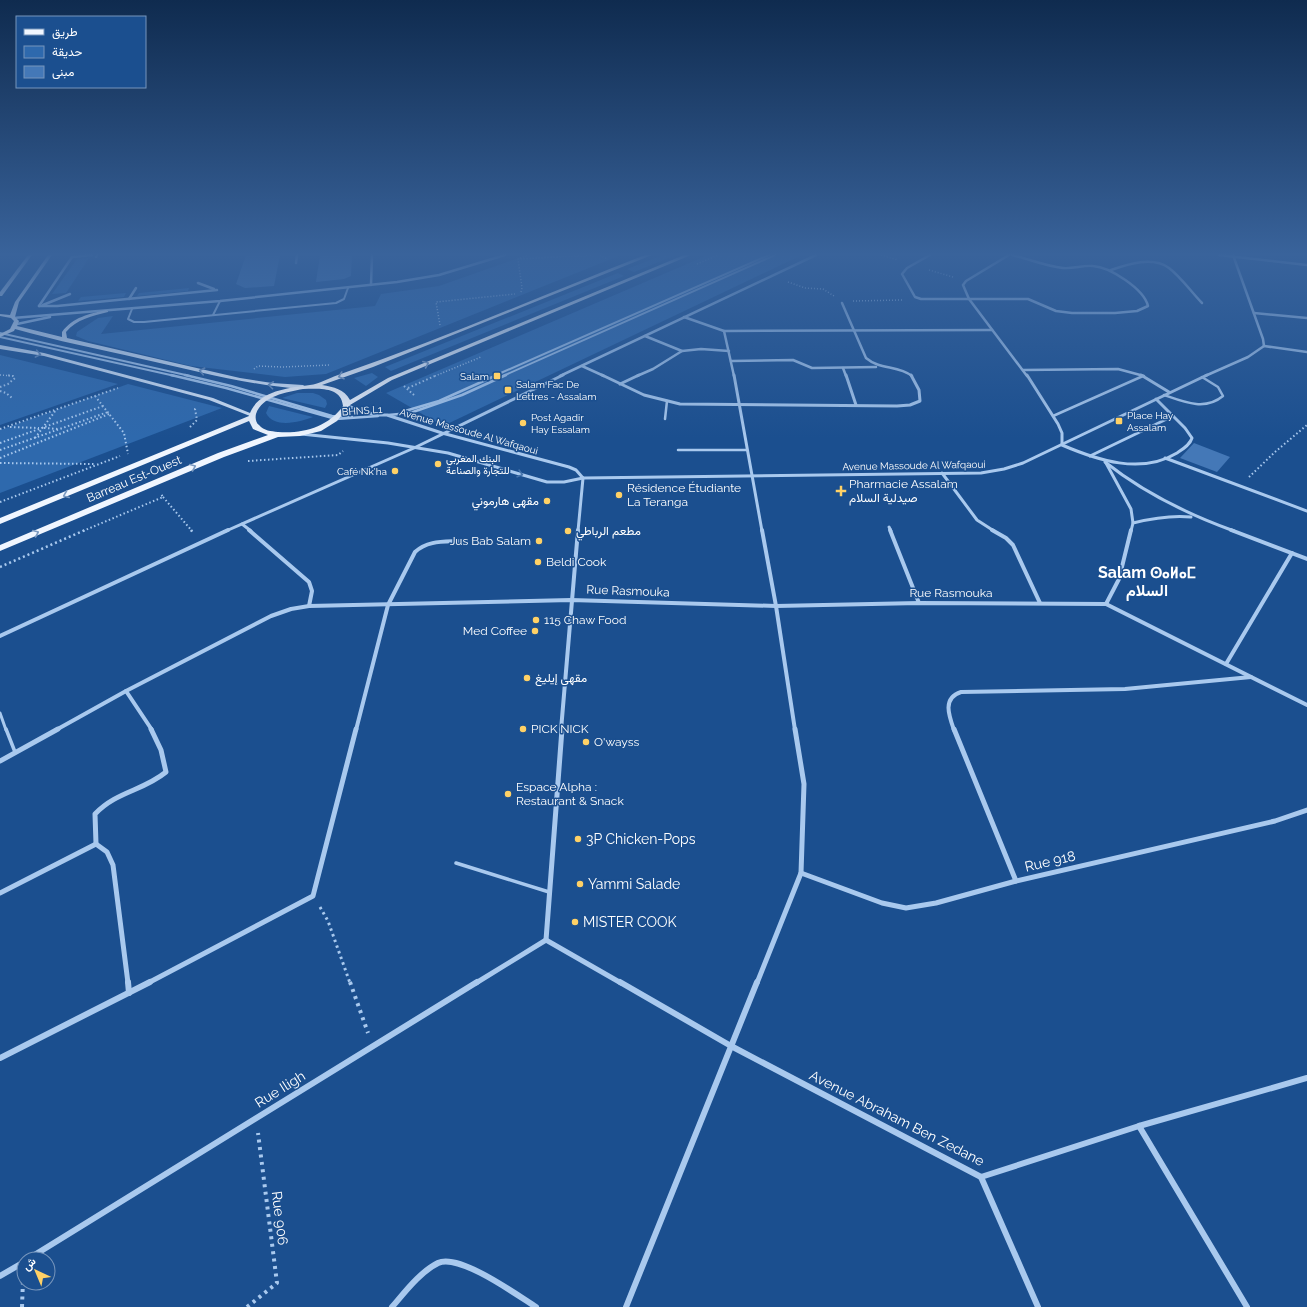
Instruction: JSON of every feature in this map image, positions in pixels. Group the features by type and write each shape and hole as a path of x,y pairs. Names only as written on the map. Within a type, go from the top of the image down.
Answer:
{"main road":[{"path":"6,316 13,317 17,321 16,325"},
{"path":"65,340 64,332 71,324 89,316"},
{"path":"496,316 371,366 268,398 255,410 252,416 252,422 261,430 278,434 297,434 324,427 338,418 348,405 390,379 541,316"},
{"path":"16,325 65,340 240,380 272,385 321,387 340,392 346,397 348,405"},
{"path":"1,335 16,325"},
{"path":"0,346 44,355 211,399 252,416"},
{"name":"Barreau Est-Ouest","path":"0,521 194,442 252,416"},
{"name":"Barreau Est-Ouest","path":"0,548 221,455 278,434"}],"street":[{"path":"13,317 29,316"},
{"path":"16,325 54,316"},
{"path":"848,316 866,358 869,362 879,366"},
{"path":"982,316 1023,370 1053,416 1062,433 1062,445 1105,461 1124,463 1153,462 1181,452 1192,442 1190,433 1156,399"},
{"path":"1255,316 1264,346 1307,352"},
{"path":"1286,316 1307,318"},
{"path":"0,636 242,524 414,448 442,433 684,317 724,331 992,330"},
{"path":"626,1307 801,873 804,784 776,606 731,361 724,331"},
{"path":"645,336 682,352"},
{"name":"Avenue Massoude Al Wafqaoui","path":"297,434 356,439 448,453 546,482 564,482 583,478 981,473 1004,469 1024,463 1169,392 1256,353 1264,346"},
{"path":"620,384 654,369 682,352 701,349 729,351"},
{"path":"582,366 644,395 667,402 691,405 910,405 920,400 922,396 914,377 910,373 898,369 879,366 809,368 800,362 793,360 731,361"},
{"path":"843,368 856,405"},
{"path":"1023,370 1118,369 1143,376 1169,392"},
{"name":"Avenue Massoude Al Wafqaoui","path":"348,405 376,414 387,415 442,433 569,467 576,470 583,478"},
{"path":"1089,456 1173,416"},
{"path":"1165,458 1307,511"},
{"path":"1105,461 1118,473 1134,484 1196,517 1307,559"},
{"path":"1105,461 1131,510 1133,523 1119,580 1106,604"},
{"path":"942,473 977,520 987,528 1006,538 1013,545 1040,602"},
{"path":"546,940 572,600 583,478"},
{"path":"1133,523 1156,516 1173,514 1196,517"},
{"path":"242,524 309,582 312,591 309,606"},
{"path":"889,527 919,603"},
{"path":"0,1058 129,993 313,896 388,606 415,552 419,548 425,544 461,541"},
{"path":"1226,664 1292,553"},
{"name":"Rue Rasmouka","path":"0,761 126,691 271,616 291,609 309,606 388,606 572,600 776,606 1040,602 1106,604 1307,705"},
{"path":"1016,881 948,714 947,706 949,699 953,694 966,691 1125,689 1252,677"},
{"path":"96,844 95,814 106,803 149,783 166,772 161,749 150,728 126,691"},
{"name":"Rue 918","path":"801,873 882,903 906,908 936,903 1016,881 1275,821 1307,810"},
{"path":"96,844 107,852 113,865 129,993"},
{"path":"0,893 96,844"},
{"name":"Avenue Abraham Ben Zedane","path":"546,940 731,1046 981,1177 1139,1126 1307,1078"},
{"name":"Rue Iligh","path":"41,1251 546,940"},
{"path":"1139,1126 1246,1307"},
{"path":"981,1177 1038,1307"},
{"path":"392,1307 427,1271 443,1260 457,1261 483,1274 536,1307"},
{"path":"0,1276 16,1267"}],"lane":[{"path":"129,316 128,319 134,322 203,316"},
{"name":"BHNS L1","path":"1,335 268,398 338,418 406,411 439,401 631,316"},
{"name":"BHNS L1","path":"1,335 231,386 338,418 410,413 462,395 638,316"},
{"path":"1053,416 1143,376"},
{"path":"1164,395 1182,402 1197,405 1214,402 1223,396 1223,392 1220,389 1202,378"},
{"path":"665,419 667,402"},
{"path":"678,450 747,450"},
{"path":"0,713 16,752"},
{"path":"456,863 550,892"}],"path":[{"path":"438,316 440,326"},
{"path":"240,380 258,366 283,367 331,365"},
{"path":"0,375 8,374 15,378 8,384 0,387"},
{"path":"0,430 140,380"},
{"path":"0,391 12,398"},
{"path":"95,396 124,433 128,455"},
{"path":"186,431 197,420 195,409 211,399"},
{"path":"0,443 103,406"},
{"path":"34,438 56,410"},
{"path":"0,450 109,413"},
{"path":"0,458 109,413"},
{"path":"1240,486 1275,452 1307,425"},
{"path":"7,427 60,429"},
{"path":"244,462 338,455 356,439"},
{"path":"0,502 118,456 134,453"},
{"path":"0,463 97,464"},
{"path":"160,492 201,543"},
{"path":"0,567 163,497"},
{"path":"313,896 328,921 373,1046"},
{"name":"Rue 906","path":"247,1307 277,1283 256,1119"},
{"path":"22,1307 23,1291"}],"green space":[{"path":"113,316 101,334 277,316 470,316 326,374 285,377 191,366 88,341 76,336 77,332 98,318"},
{"path":"511,316 526,316 391,371 385,367"},
{"path":"566,316 674,316 443,426 386,393"},
{"path":"0,355 118,384 0,425"},
{"path":"372,373 378,377 366,386 354,378"},
{"path":"128,384 222,408 0,493 0,430"},
{"path":"297,393 313,393 319,395 326,400 327,404 325,408 282,398"},
{"path":"269,406 313,417 301,421 281,423 270,418 266,413"}],"building":[{"path":"1194,443 1230,457 1217,472 1180,458"}],"place":[{"name":"Salam","path":"497,376"},
{"name":"Salam Fac De Lettres - Assalam","path":"508,390"},
{"name":"Place Hay Assalam","path":"1119,421"},
{"name":"Post Agadir Hay Essalam","path":"523,423"},
{"name":"البنك المغربي للتجارة والصناعة","path":"438,464"},
{"name":"Café Nk'ha","path":"395,471"},
{"name":"Pharmacie Assalam صيدلية السلام","path":"841,491"},
{"name":"Résidence Étudiante La Teranga","path":"619,495"},
{"name":"مقهى هارموني","path":"547,501"},
{"name":"مطعم الرباطي","path":"568,531"},
{"name":"Jus Bab Salam","path":"539,541"},
{"name":"Beldi Cook","path":"538,562"},
{"name":"115 Chaw Food","path":"536,620"},
{"name":"Med Coffee","path":"535,631"},
{"name":"مقهى إيليغ","path":"527,678"},
{"name":"PICK NICK","path":"523,729"},
{"name":"O'wayss","path":"586,742"},
{"name":"Espace Alpha : Restaurant & Snack","path":"508,794"},
{"name":"3P Chicken-Pops","path":"578,839"},
{"name":"Yammi Salade","path":"580,884"},
{"name":"MISTER COOK","path":"575,922"}],"district":[{"name":"Salam ⵙⴰⵍⴰⵎ السلام","path":"1147,581"}]}
